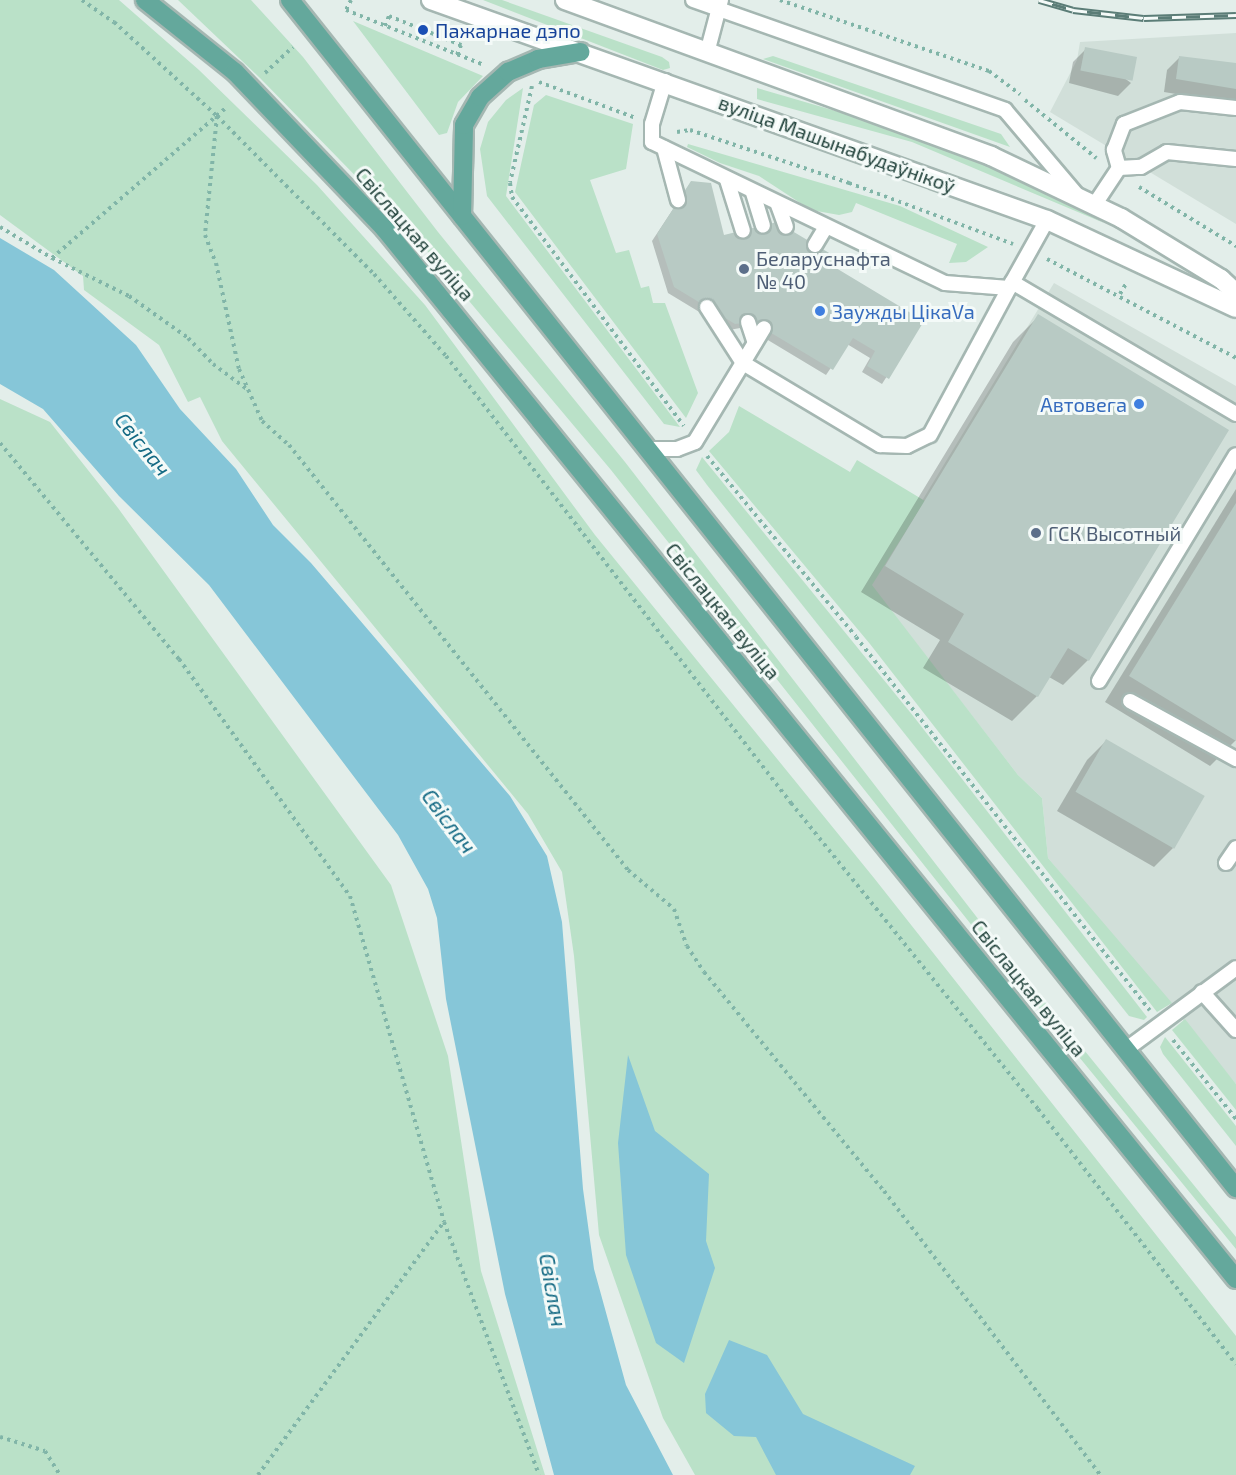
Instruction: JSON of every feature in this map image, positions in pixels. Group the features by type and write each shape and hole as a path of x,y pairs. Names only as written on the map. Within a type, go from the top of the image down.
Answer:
{"main road":[{"name":"Свіслацкая вуліца","path":"145,0 235,72 384,228 1236,1279"},
{"name":"Свіслацкая вуліца","path":"290,0 1128,1048 1236,1188"},
{"name":"вуліца Машынабудаўнікоў","path":"431,0 665,81 1047,220 1236,308"},
{"name":"вуліца Машынабудаўнікоў","path":"565,0 707,53 900,120 1077,195 1221,279 1236,293"},
{"path":"462,216 464,125 480,97 508,72 538,59 580,52"}],"lane":[{"path":"693,0 719,4 1005,110 1077,195"},
{"path":"707,53 719,4"},
{"path":"665,81 652,124 652,142 753,193 945,283 1011,285 1236,414"},
{"path":"1095,204 1119,168 1114,150 1124,124 1180,102 1236,108"},
{"path":"664,148 678,200"},
{"path":"1119,168 1141,167 1167,152 1236,159"},
{"path":"699,166 705,182"},
{"path":"727,180 743,231"},
{"path":"753,193 763,225"},
{"path":"778,205 786,227"},
{"path":"707,308 743,363 880,445 907,446 930,435 1047,220"},
{"path":"815,245 826,227"},
{"path":"748,322 755,343"},
{"path":"647,449 677,449 695,442 764,328"},
{"path":"1099,681 1236,455"},
{"path":"1130,701 1236,759"},
{"path":"1226,863 1236,848"},
{"path":"1128,1048 1236,968"},
{"path":"1202,992 1236,1030"}],"path":[{"path":"82,0 114,22 218,116 374,274 446,356 778,786 1038,1109 1236,1364"},
{"path":"351,0 346,10 490,67"},
{"path":"385,26 389,16 461,45 457,55"},
{"path":"260,78 293,47"},
{"path":"1236,358 1120,294 1030,251 849,183 690,130 676,132 534,81 510,183 512,197 695,442 856,637 1236,1119"},
{"path":"52,258 227,107"},
{"path":"218,116 205,235 216,263 239,369 262,421 289,445 628,870 674,909 687,946 704,972 884,1191 1100,1475"},
{"path":"0,227 52,258 129,296 188,338 213,364 249,390"},
{"path":"0,443 179,659 350,896 444,1222 539,1475"},
{"path":"258,1475 444,1222"},
{"path":"0,1437 45,1451 60,1475"}],"shaded area":[{"path":"1236,33 1236,224 1050,112 1077,60 1080,42"},
{"path":"1054,283 1236,386 1236,1084 1048,858 1042,798 1018,775 871,585"}],"green space":[{"path":"0,0 119,0 199,70 317,185 425,305 595,535 874,878 1236,1336 1236,1475 695,1475 663,1418 599,1235 574,956 562,872 528,814 222,441 200,397 188,402 159,345 84,290 83,276 0,215"},
{"path":"178,0 251,0 303,57 438,232 625,462 989,933 1236,1237 1236,1249 981,937 611,470 417,239 260,78"},
{"path":"483,0 502,0 662,57 669,62 670,68 663,70"},
{"path":"353,21 483,76 458,102 447,133 439,135"},
{"path":"773,56 1001,134 1010,147 763,59"},
{"path":"523,88 506,196 680,427 664,424 487,196 480,149 488,122 506,100"},
{"path":"757,88 901,130 1041,188 1104,223 912,142 757,99"},
{"path":"546,95 633,124 626,169 590,180 616,253 629,250 641,288 649,286 653,303 665,303 698,393 686,418 515,192 534,105"},
{"path":"688,144 900,206 988,247 966,262 949,263 957,244 856,203 852,212 839,215 811,210 759,176 720,163 687,147"},
{"path":"0,399 50,422 118,508 391,885 448,1056 481,1271 545,1475 0,1475"},
{"path":"739,406 850,472 857,460 925,501 872,585 1018,775 1042,798 1048,858 1172,1003 1157,1012 870,644 709,451 729,432"},
{"path":"702,457 914,717 1147,1017 1144,1020 1129,1016 707,485 696,470"},
{"path":"1185,1019 1236,1084 1236,1110 1172,1030"},
{"path":"1165,1037 1236,1126 1236,1146 1163,1054 1160,1047"}],"water":[{"name":"Свіслач","path":"0,238 54,270 136,345 180,409 236,469 273,525 311,563 510,796 547,856 562,922 583,1189 594,1269 626,1385 673,1475 554,1475 505,1294 446,999 437,918 428,889 398,835 209,585 119,496 43,409 0,384"},
{"path":"628,1055 655,1131 709,1174 706,1241 715,1268 684,1363 656,1343 626,1255 618,1143"},
{"path":"729,1340 767,1355 803,1414 915,1466 910,1475 776,1475 756,1437 734,1436 706,1413 705,1394"}],"building":[{"path":"1085,47 1137,57 1132,81 1080,71"},
{"path":"1179,56 1236,63 1236,89 1176,79"},
{"path":"691,181 711,183 724,235 777,222 841,260 836,268 924,321 889,379 867,366 875,351 853,338 833,370 753,322 735,324 674,287 657,234"},
{"name":"ГСК Высотный","path":"1038,314 1229,430 1089,661 1068,648 1038,697 948,642 964,614 885,566"},
{"path":"1236,503 1236,741 1129,676"},
{"path":"1106,739 1205,796 1174,849 1076,792"}],"railway":[{"path":"1039,0 1073,10 1144,18 1236,15"}],"place":[{"name":"Пажарнае дэпо","path":"423,30"},
{"name":"Беларуснафта № 40","path":"744,269"},
{"name":"Заужды ЦікаVа","path":"820,311"},
{"name":"Автовега","path":"1139,404"},
{"name":"ГСК Высотный","path":"1036,533"}]}
